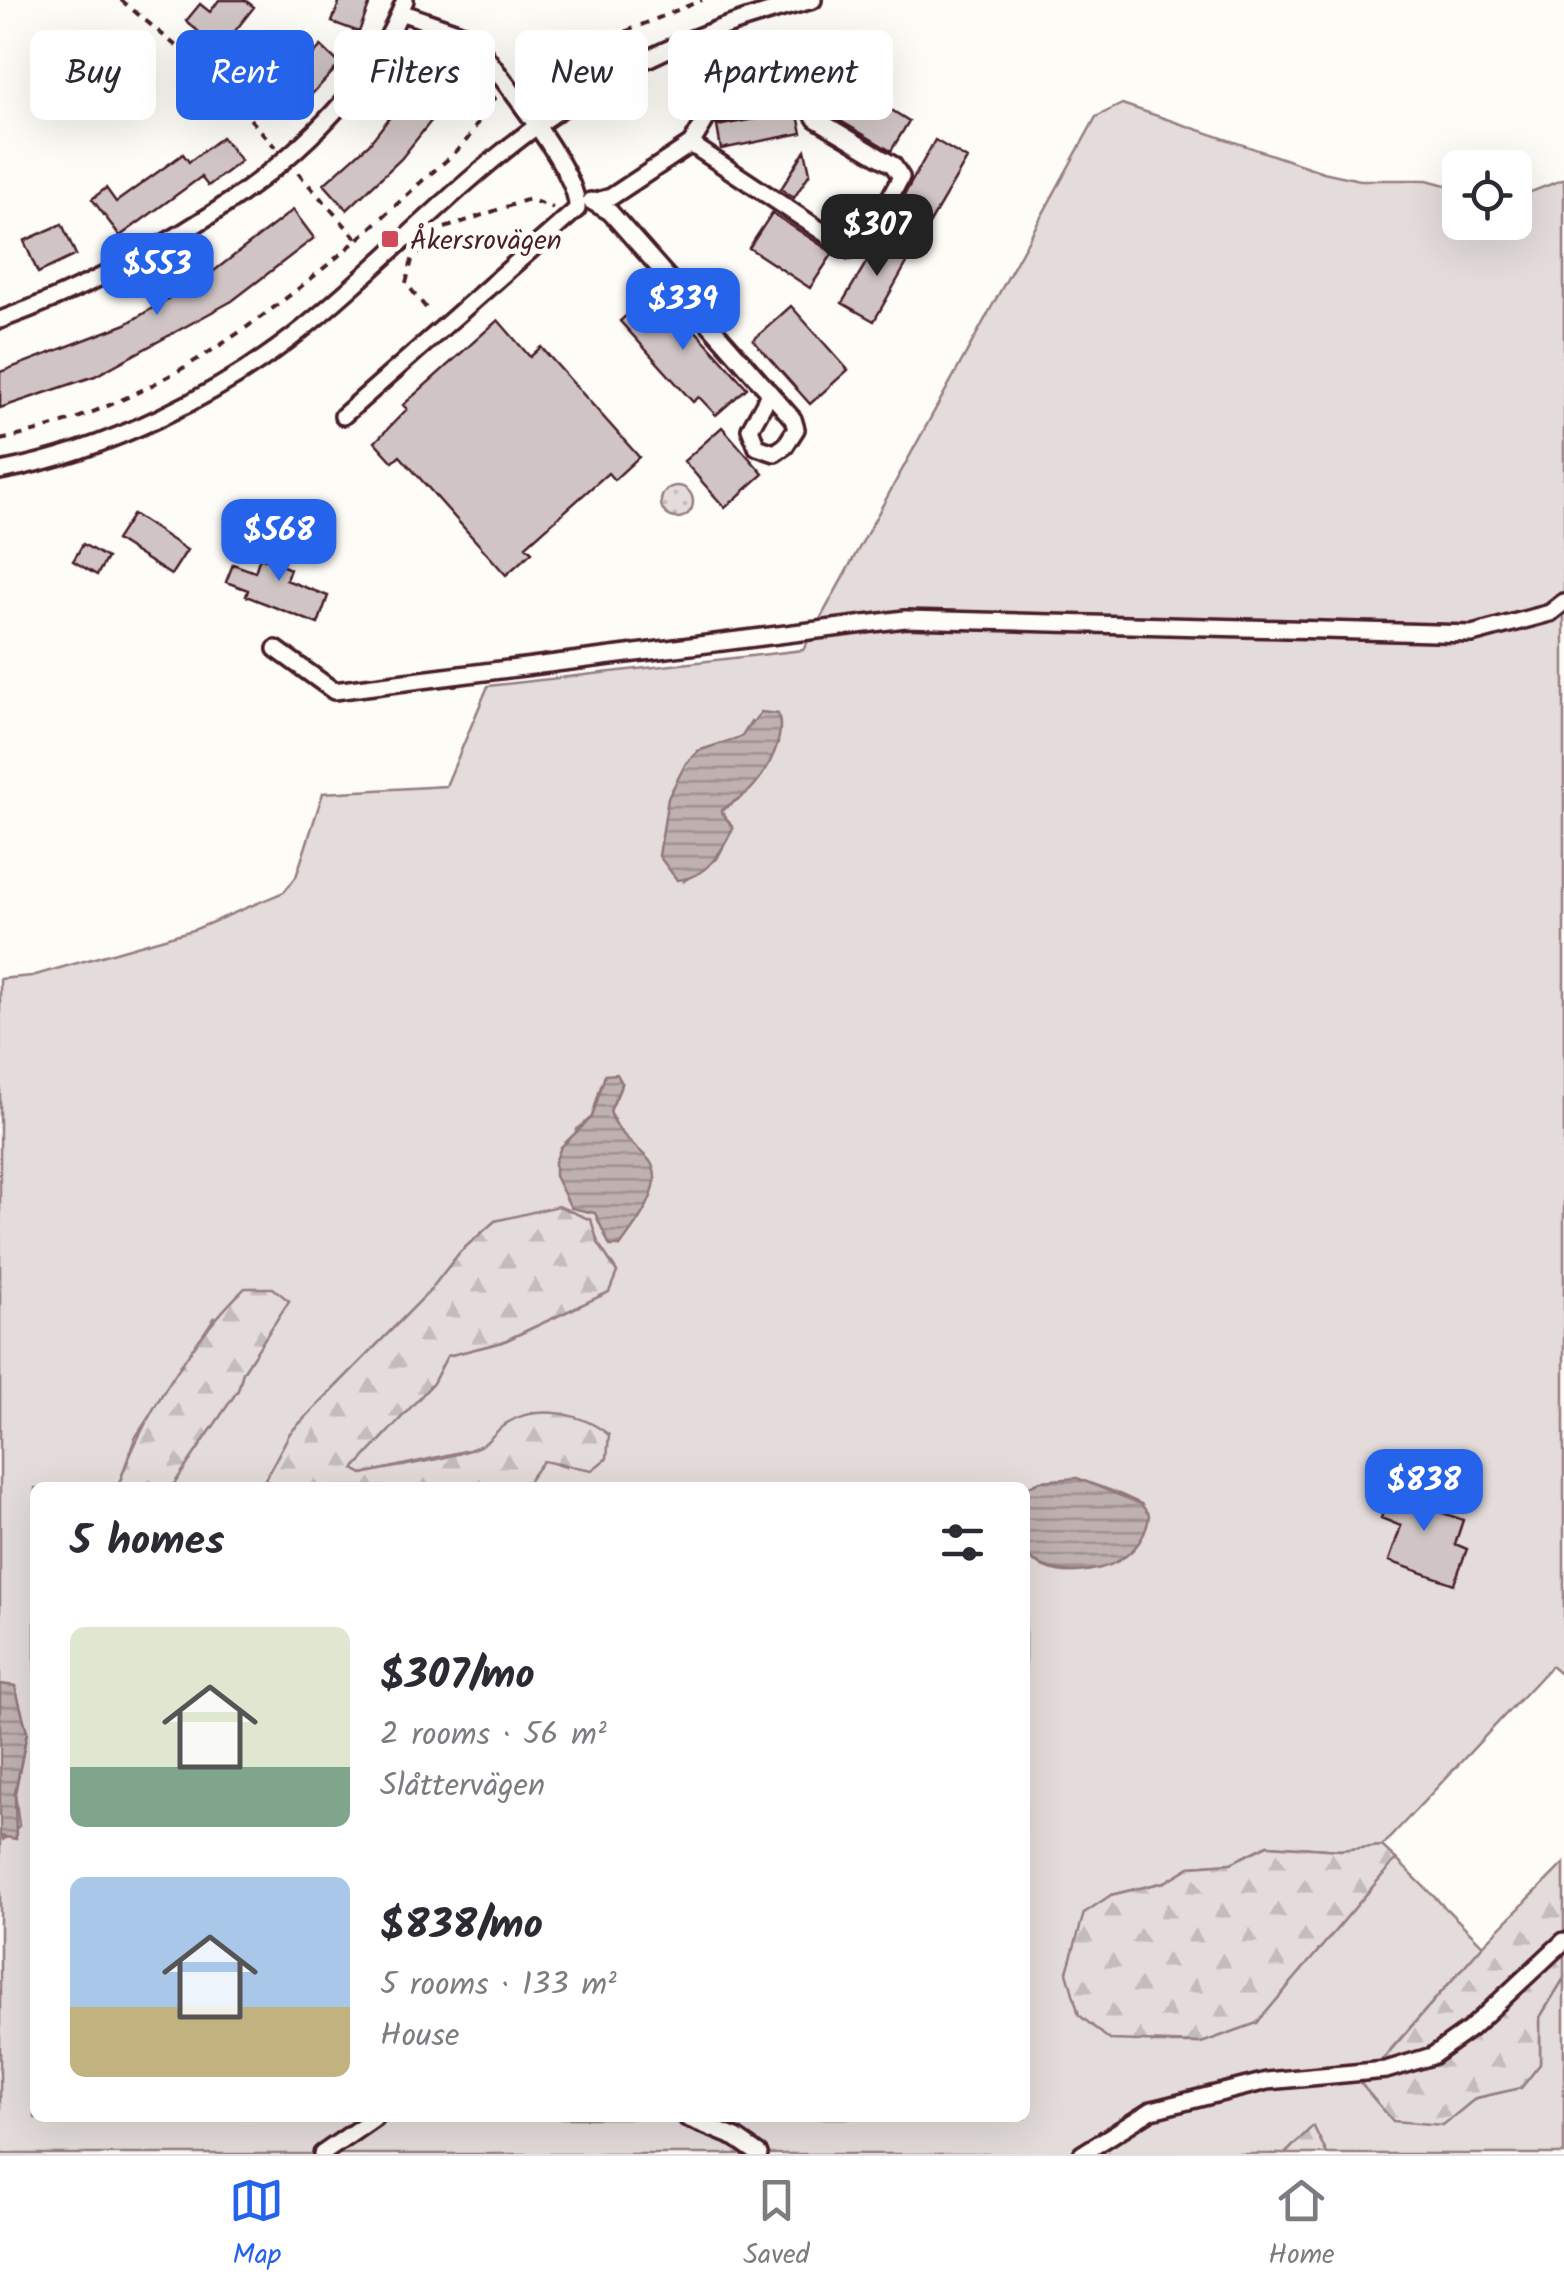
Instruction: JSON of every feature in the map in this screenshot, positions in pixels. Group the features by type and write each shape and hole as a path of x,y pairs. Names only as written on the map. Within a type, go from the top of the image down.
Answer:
{"street":[{"path":"0,471 116,434 221,384 303,329 534,128 658,50 711,28 813,0"},
{"path":"0,320 145,253 194,224 284,158 349,96 387,40 402,6 466,35 585,198 610,212 769,395"},
{"path":"585,198 611,197 691,144 708,116 797,99 806,101 816,119 893,165 902,177 867,240 850,250 691,144"},
{"path":"342,416 570,219 585,198"},
{"path":"276,649 334,691 905,619 1472,634 1550,613 1564,602"},
{"path":"1082,2154 1152,2110 1268,2080 1386,2070 1432,2056 1470,2029 1564,1941"},
{"path":"322,2154 368,2122"},
{"path":"697,2122 736,2138 760,2154"}],"path":[{"path":"0,440 89,411 215,349 318,276 358,240 470,137 487,104 508,89 702,0"},
{"path":"123,1 212,76 358,240"},
{"path":"438,234 455,223 529,199 544,202 570,219"},
{"path":"430,241 412,260 406,282 444,328"}],"green space":[{"path":"1122,104 1323,172 1360,180 1427,180 1442,184 1442,240 1532,240 1532,191 1564,179 1564,1677 1551,1666 1382,1846 1340,1850 1268,1845 1231,1863 1192,1866 1165,1882 1111,1895 1152,2043 1201,2043 1257,2023 1396,1859 1483,1945 1361,2083 1442,2125 1476,2098 1521,2088 1540,2064 1540,2017 1564,1978 1564,2154 1327,2154 1313,2126 1285,2154 0,2154 0,1836 3,1840 19,1826 15,1793 27,1732 15,1687 0,1684 0,979 32,976 196,929 284,892 296,877 323,793 446,786 488,686 803,650 1096,117","holes":["751,721 778,742 762,772 740,798 721,811 733,828 717,859 684,881 698,751 741,737","622,1084 610,1111 625,1138 649,1160 647,1205 620,1246 595,1213 571,1207 576,1130 592,1117 601,1086"]},
{"path":"677,486 688,491 693,502 688,513 677,518 666,513 661,502 666,491"},
{"path":"558,1206 591,1220 598,1243 617,1272 609,1292 502,1342 447,1356 433,1383 354,1469 363,1474 457,1454 484,1444 519,1417 546,1412 586,1421 609,1435 607,1458 592,1470 543,1461 528,1482 264,1482 290,1433 428,1293 460,1252 495,1221"},
{"path":"245,1288 273,1288 289,1301 243,1372 238,1390 175,1482 120,1482 154,1408 188,1355"},
{"path":"1268,1845 1340,1850 1382,1846 1396,1859 1257,2023 1201,2043 1110,2040 1079,2015 1067,1972 1084,1913 1111,1895 1165,1882 1192,1866 1231,1863"},
{"path":"1564,1863 1564,1978 1540,2017 1540,2064 1521,2088 1476,2098 1443,2125 1393,2121 1361,2084 1483,1945"},
{"path":"1313,2126 1327,2154 1285,2154"}],"shaded area":[{"path":"761,712 778,714 780,723 778,743 770,762 749,791 721,811 733,828 718,854 705,869 677,880 659,856 668,798 686,763 698,751 741,737"},
{"path":"617,1074 622,1083 610,1111 613,1120 649,1160 655,1181 633,1228 620,1246 610,1246 595,1213 571,1208 555,1176 555,1162 561,1147 592,1117 605,1075"},
{"path":"1077,1478 1141,1504 1149,1515 1144,1534 1133,1550 1100,1568 1060,1571 1041,1565 1030,1558 1030,1486"},
{"path":"0,1684 15,1686 27,1732 15,1793 16,1839 0,1836"}],"building":[{"path":"219,0 245,0 254,7 236,30 197,30 186,21 200,4 210,12"},
{"path":"340,0 371,0 360,30 332,22"},
{"path":"321,46 334,58 334,70 314,92 314,54"},
{"path":"893,111 909,121 891,151 839,120 893,120"},
{"path":"388,120 432,120 401,159 347,210 324,184 369,144"},
{"path":"749,120 799,120 802,133 721,149 717,126"},
{"path":"222,137 241,161 208,186 201,177 120,236 92,199 106,188 116,202 183,154 189,162"},
{"path":"935,140 967,159 928,226 897,208"},
{"path":"805,150 810,173 794,198 781,189"},
{"path":"293,210 314,238 232,301 95,376 0,408 0,372 126,324 214,271"},
{"path":"772,213 833,253 810,288 749,248"},
{"path":"62,224 76,255 38,273 24,241"},
{"path":"882,236 912,254 874,321 842,303"},
{"path":"657,288 747,388 716,415 699,397 693,402 620,321"},
{"path":"791,306 848,370 810,404 753,340"},
{"path":"498,320 530,357 541,347 639,457 614,480 608,473 526,546 532,552 506,575 400,456 393,462 375,442 407,409 403,405"},
{"path":"722,427 763,474 725,508 684,461"},
{"path":"133,514 187,550 171,575 116,540"},
{"path":"276,532 291,538 281,565 290,569 286,580 328,596 318,624 246,596 248,590 226,582 233,564 255,572"},
{"path":"83,544 107,558 97,575 73,561"},
{"path":"1395,1479 1431,1492 1426,1507 1463,1520 1455,1544 1467,1549 1454,1584 1389,1561 1401,1526 1381,1518"}],"place":[{"name":"Åkersrovägen","path":"390,239"}]}
